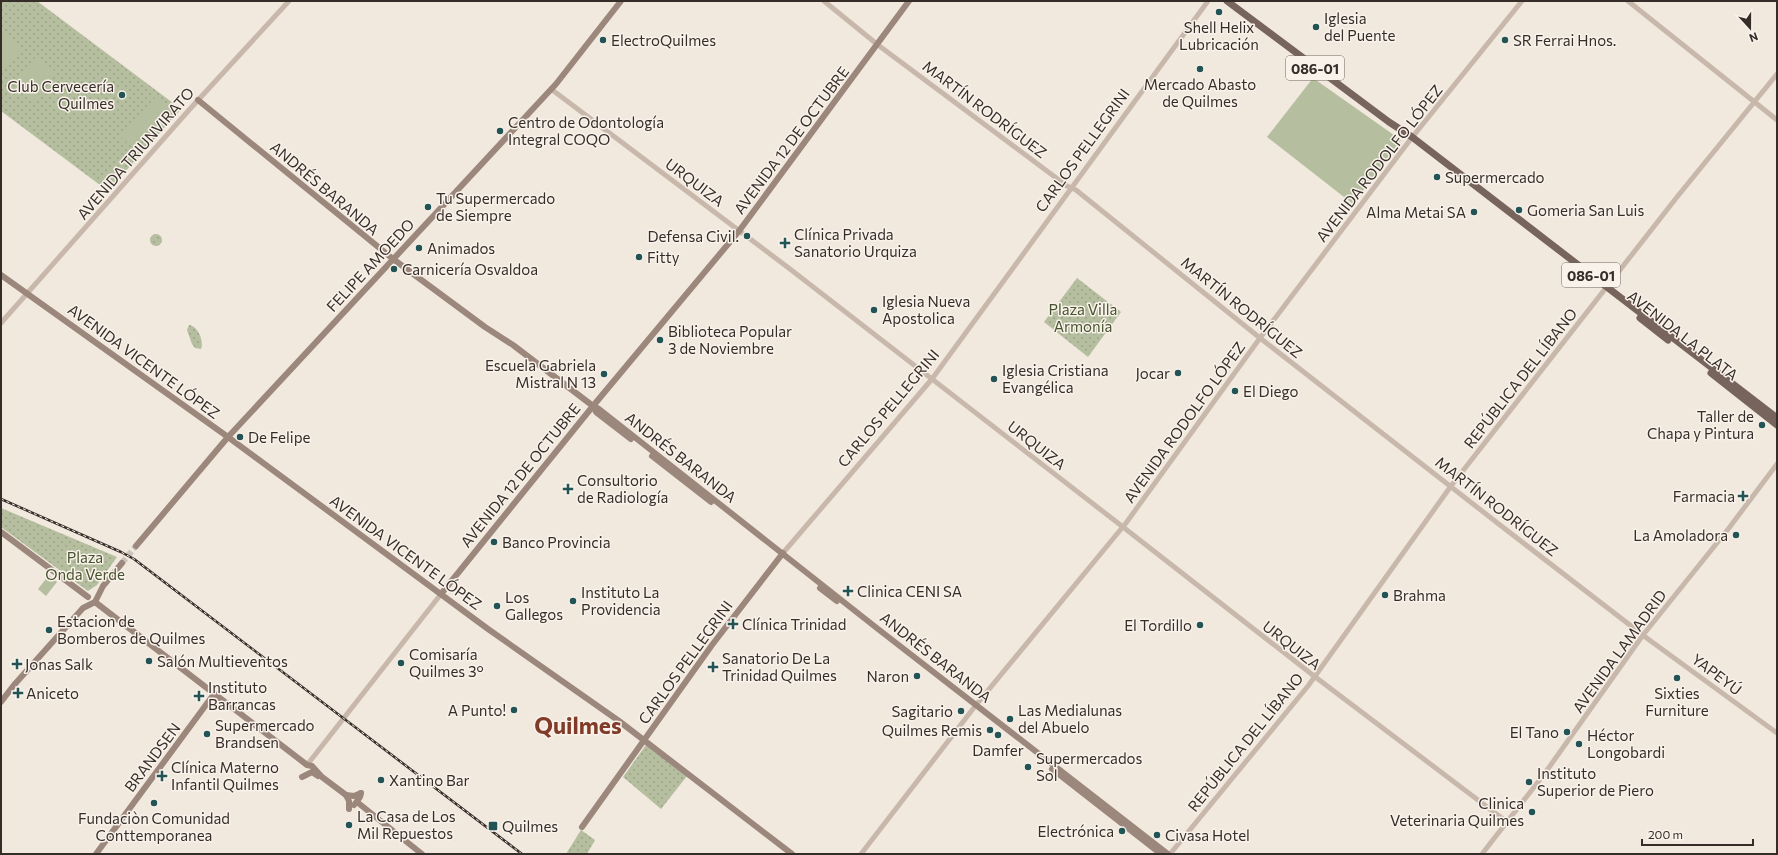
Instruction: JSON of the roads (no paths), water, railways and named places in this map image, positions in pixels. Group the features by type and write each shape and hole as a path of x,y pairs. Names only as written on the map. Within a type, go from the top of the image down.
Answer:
{"main road":[{"name":"FELIPE AMOEDO","path":"136,546 228,437 551,89 621,1"},
{"name":"AVENIDA 12 DE OCTUBRE","path":"441,594 593,406 740,231 909,1"},
{"name":"AVENIDA LA PLATA","path":"1226,1 1411,138 1605,288 1777,418"},
{"name":"ANDRÉS BARANDA","path":"198,100 393,259 485,327 513,345 593,406 596,412 602,417 782,554 1161,854"},
{"name":"AVENIDA VICENTE LÓPEZ","path":"1,275 228,437 441,594 645,740 792,854"},
{"name":"AVENIDA LA PLATA","path":"1605,288 1777,425"},
{"path":"1,532 88,597"},
{"name":"CARLOS PELLEGRINI","path":"582,827 712,645 782,554"},
{"path":"1,702 14,685 84,608 95,602 103,586 122,563"},
{"path":"84,608 88,597 103,586"},
{"path":"95,602 307,765 312,766 322,777"},
{"name":"BRANDSEN","path":"96,854 214,694"},
{"name":"ANDRÉS BARANDA","path":"974,707 1169,854"},
{"path":"307,765 302,777 312,772 322,777 346,795 349,801 349,809 357,802 361,793 354,796 346,795"},
{"path":"357,802 422,854"}],"street":[{"name":"AVENIDA TRIUNVIRATO","path":"1,323 198,100 289,1"},
{"name":"MARTÍN RODRÍGUEZ","path":"824,1 878,45 1071,188 1076,190 1260,338 1643,634"},
{"name":"CARLOS PELLEGRINI","path":"782,554 932,380 1208,1"},
{"name":"AVENIDA RODOLFO LÓPEZ","path":"861,854 974,707 1123,527 1260,338 1411,138 1522,1"},
{"path":"1628,1 1777,120"},
{"name":"REPÚBLICA DEL LÍBANO","path":"1169,854 1308,686 1451,486 1605,288 1777,74"},
{"name":"URQUIZA","path":"551,89 740,231 1314,676 1508,822"},
{"name":"AVENIDA LAMADRID","path":"1482,854 1545,773 1643,634 1729,528 1777,464"},
{"name":"AVENIDA 12 DE OCTUBRE","path":"307,765 341,719 441,594"},
{"name":"YAPEYÚ","path":"1643,634 1777,733"}],"tunnel":[{"path":"122,563 136,546"}],"railway":[{"path":"1,499 134,559 522,854"}],"place":[{"name":"Shell Helix Lubricación","path":"1219,12"},
{"name":"Iglesia del Puente","path":"1316,27"},
{"name":"ElectroQuilmes","path":"603,40"},
{"name":"SR Ferrai Hnos.","path":"1505,40"},
{"name":"Mercado Abasto de Quilmes","path":"1200,69"},
{"name":"Club Cervecería Quilmes","path":"122,95"},
{"name":"Centro de Odontología Integral COQO","path":"500,131"},
{"name":"Supermercado","path":"1437,177"},
{"name":"Tu Supermercado de Siempre","path":"428,207"},
{"name":"Gomeria San Luis","path":"1519,210"},
{"name":"Alma Metai SA","path":"1474,212"},
{"name":"Defensa Civil.","path":"747,236"},
{"name":"Clínica Privada Sanatorio Urquiza","path":"785,243"},
{"name":"Animados","path":"419,248"},
{"name":"Fitty","path":"639,257"},
{"name":"Carnicería Osvaldoa","path":"394,269"},
{"name":"Iglesia Nueva Apostolica","path":"874,310"},
{"name":"Biblioteca Popular 3 de Noviembre","path":"660,340"},
{"name":"Jocar","path":"1178,373"},
{"name":"Escuela Gabriela Mistral N 13","path":"604,374"},
{"name":"Iglesia Cristiana Evangélica","path":"994,379"},
{"name":"El Diego","path":"1235,391"},
{"name":"Taller de Chapa y Pintura","path":"1762,425"},
{"name":"De Felipe","path":"240,437"},
{"name":"Consultorio de Radiología","path":"568,489"},
{"name":"Farmacia","path":"1743,496"},
{"name":"La Amoladora","path":"1736,535"},
{"name":"Banco Provincia","path":"494,542"},
{"name":"Clinica CENI SA","path":"848,591"},
{"name":"Brahma","path":"1385,595"},
{"name":"Instituto La Providencia","path":"573,601"},
{"name":"Los Gallegos","path":"497,606"},
{"name":"Clínica Trinidad","path":"733,624"},
{"name":"El Tordillo","path":"1200,625"},
{"name":"Estacion de Bomberos de Quilmes","path":"49,630"},
{"name":"Salón Multieventos","path":"149,661"},
{"name":"Comisaría Quilmes 3°","path":"401,663"},
{"name":"Jonas Salk","path":"17,664"},
{"name":"Sanatorio De La Trinidad Quilmes","path":"713,667"},
{"name":"Naron","path":"917,676"},
{"name":"Sixties Furniture","path":"1677,678"},
{"name":"Aniceto","path":"18,693"},
{"name":"Instituto Barrancas","path":"199,696"},
{"name":"A Punto!","path":"514,710"},
{"name":"Sagitario","path":"961,711"},
{"name":"Las Medialunas del Abuelo","path":"1010,719"},
{"name":"Quilmes Remis","path":"990,730"},
{"name":"El Tano","path":"1567,732"},
{"name":"Supermercado Brandsen","path":"207,734"},
{"name":"Damfer","path":"998,735"},
{"name":"Héctor Longobardi","path":"1579,744"},
{"name":"Supermercados Sol","path":"1028,767"},
{"name":"Clínica Materno Infantil Quilmes","path":"162,776"},
{"name":"Xantino Bar","path":"381,780"},
{"name":"Instituto Superior de Piero","path":"1529,782"},
{"name":"Fundaciòn Comunidad Conttemporanea","path":"154,803"},
{"name":"Clinica Veterinaria Quilmes","path":"1532,812"},
{"name":"La Casa de Los Mil Repuestos","path":"349,825"},
{"name":"Quilmes","path":"493,826"},
{"name":"Electrónica","path":"1122,831"},
{"name":"Civasa Hotel","path":"1157,835"}],"district":[{"name":"Quilmes","path":"578,725"}],"park label":[{"name":"Plaza Villa Armonía","path":"1083,318"},
{"name":"Plaza Onda Verde","path":"85,566"}]}
